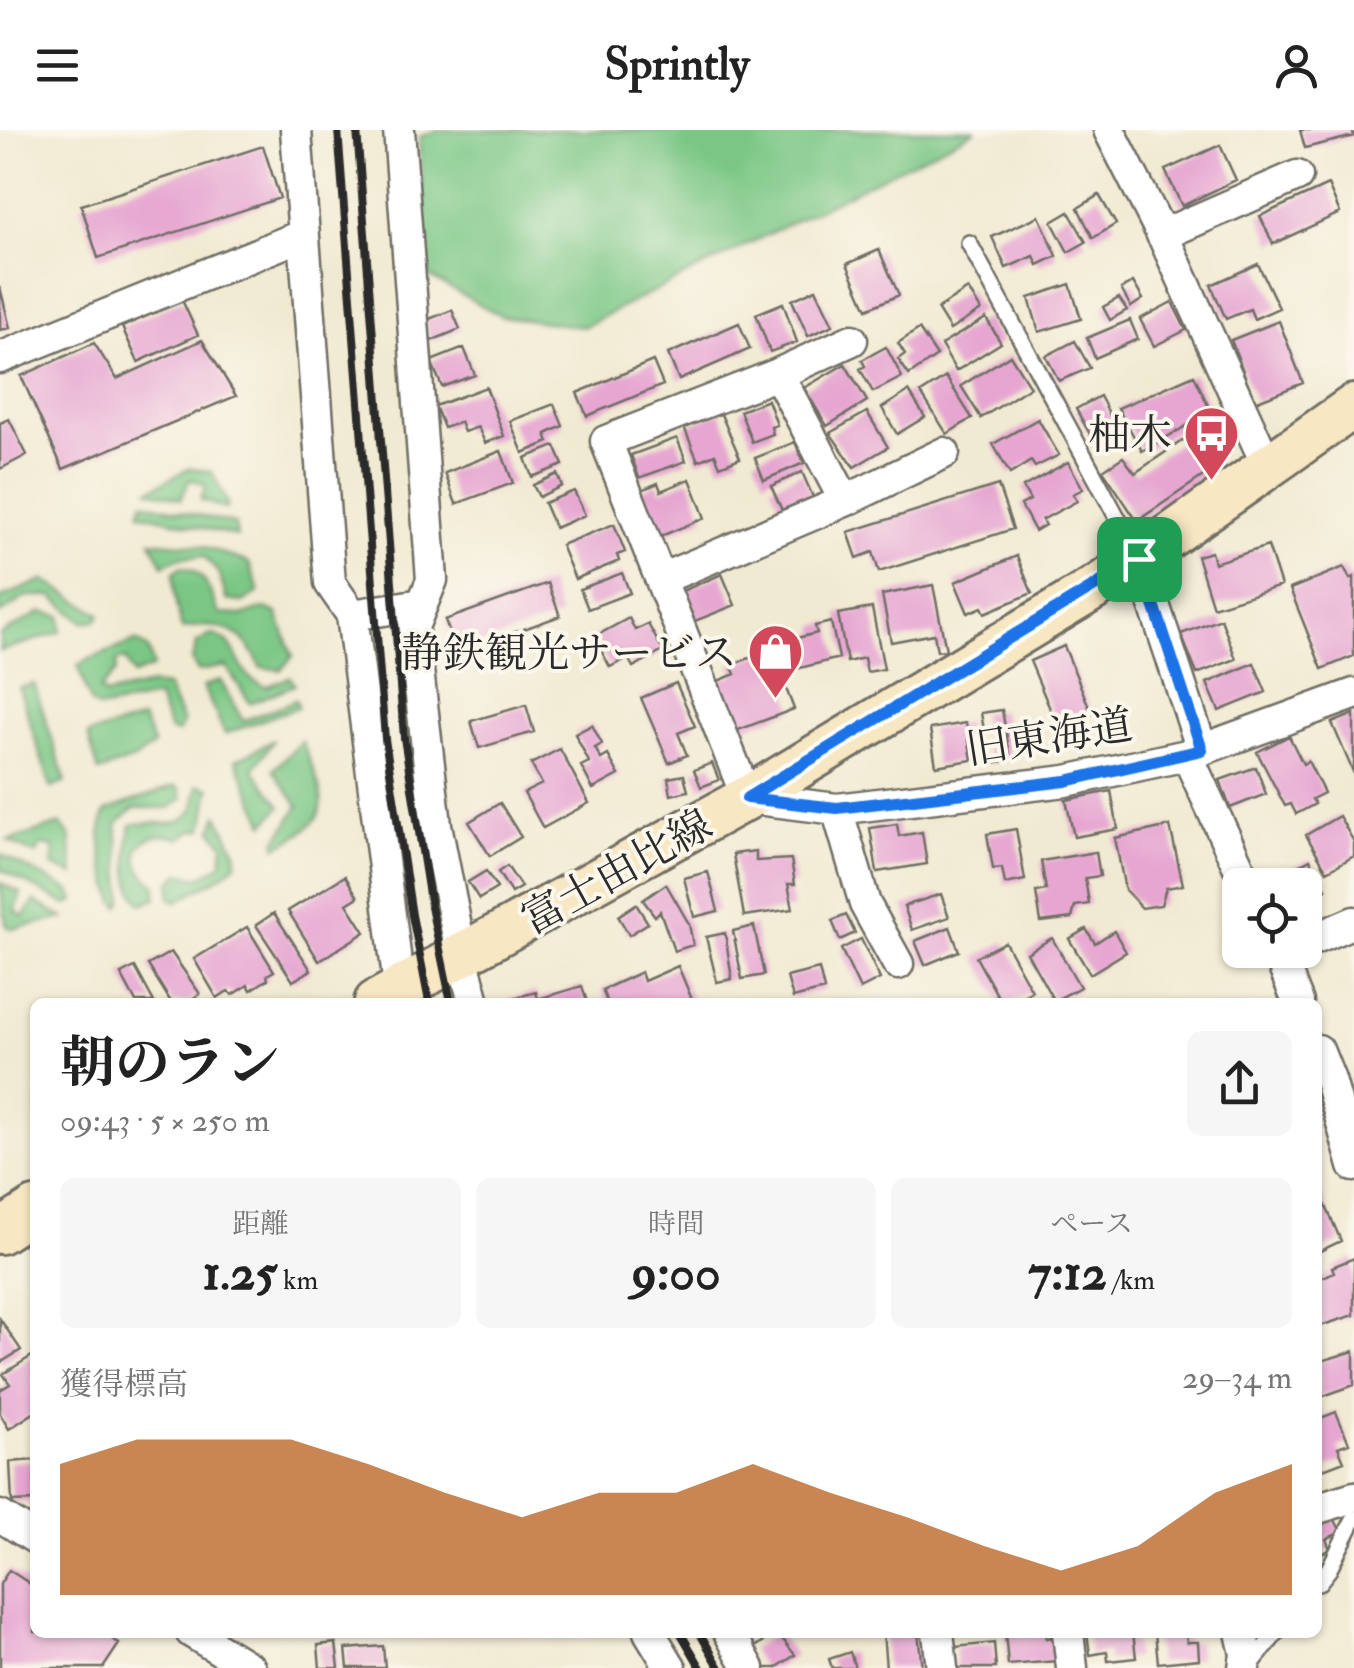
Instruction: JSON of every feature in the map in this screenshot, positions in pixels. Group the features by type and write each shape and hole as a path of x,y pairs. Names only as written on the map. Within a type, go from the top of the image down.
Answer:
{"main road":[{"name":"富士由比線","path":"392,998 747,798 1139,559 1354,406"},
{"path":"0,1232 30,1212"}],"street":[{"path":"296,130 330,584 352,615 392,998"},
{"path":"1109,130 1162,235 1268,467"},
{"path":"401,131 432,580 413,627 436,826 473,998"},
{"path":"1162,235 1297,176"},
{"path":"0,358 303,235"},
{"path":"747,798 606,440 778,374 852,340"},
{"path":"778,374 845,501"},
{"path":"661,580 845,501 944,453"},
{"path":"1139,559 1194,753 1240,868"},
{"path":"352,615 422,604"},
{"name":"旧東海道","path":"747,798 837,808 1066,781 1194,753 1354,694"},
{"path":"837,808 865,904 898,964"},
{"path":"1322,935 1354,922"},
{"path":"1291,968 1297,998"},
{"path":"1324,1083 1354,1166"},
{"path":"1322,1507 1354,1498"},
{"path":"0,1516 30,1535"},
{"path":"202,1638 250,1668"},
{"path":"653,1638 671,1668"},
{"path":"732,1638 749,1668"},
{"path":"939,1638 942,1668"},
{"path":"1069,1638 1072,1668"},
{"path":"1242,1638 1246,1668"}],"lane":[{"path":"969,243 1139,559"},
{"path":"1322,1578 1354,1519"},
{"path":"1246,1668 1272,1638"}],"green space":[{"path":"439,130 976,130 583,327 501,316 428,276 419,137"},
{"path":"190,468 212,472 228,504 226,509 201,500 206,485 190,479 181,499 149,490"},
{"path":"143,502 235,524 237,536 140,513"},
{"path":"151,541 203,546 249,563 259,592 243,602 227,600 219,574 204,556 180,557 163,565"},
{"path":"182,567 202,578 219,614 244,615 265,608 277,613 293,656 281,670 260,667 247,644 230,631 208,626 182,629 174,572"},
{"path":"44,580 100,614 97,620 83,622 52,596 27,596 0,614 0,598"},
{"path":"41,612 61,616 61,632 0,651 0,635"},
{"path":"211,635 226,641 254,681 266,687 290,677 295,685 250,703 226,666 198,671 192,661 197,643"},
{"path":"136,641 148,649 153,667 133,675 125,659 117,661 116,672 100,689 105,695 151,685 167,687 183,723 178,733 170,730 157,697 99,709 91,704 78,666"},
{"path":"220,680 243,721 296,700 298,707 225,734 203,687"},
{"path":"34,684 66,782 51,788 19,688"},
{"path":"142,719 154,745 137,758 99,772 88,735"},
{"path":"274,740 253,769 281,806 265,824 236,760"},
{"path":"302,741 321,804 311,825 277,847 276,841 299,806 273,770"},
{"path":"198,785 210,788 203,829 180,839 148,839 138,850 140,868 156,886 156,898 142,904 130,878 131,825 173,822 188,816"},
{"path":"175,786 182,799 170,808 134,808 117,824 123,898 120,906 115,902 103,856 101,833 106,811"},
{"path":"218,815 237,854 236,864 177,901 170,898 171,881 180,873 198,878 221,865 224,845 212,830"},
{"path":"60,824 70,835 74,875 52,866 54,847 41,845 36,855 8,841"},
{"path":"0,854 69,890 75,900 67,905 0,869"},
{"path":"0,883 21,893 16,911 24,917 35,901 64,918 12,929 6,925"}],"building":[{"path":"1300,130 1352,130 1354,136 1305,148"},
{"path":"1220,145 1236,180 1182,206 1165,170"},
{"path":"263,146 280,198 98,258 81,205"},
{"path":"1328,185 1340,213 1273,244 1260,216"},
{"path":"1099,195 1116,224 1093,238 1078,208"},
{"path":"1069,212 1086,242 1068,252 1052,222"},
{"path":"1039,216 1057,256 1038,265 1034,256 1006,268 992,237"},
{"path":"879,250 899,295 867,309 847,264"},
{"path":"1258,264 1279,308 1254,319 1250,309 1226,319 1211,285"},
{"path":"1133,282 1143,299 1131,307 1121,289"},
{"path":"1070,284 1081,319 1039,332 1029,298"},
{"path":"0,287 10,328 0,330"},
{"path":"816,289 833,325 808,336 792,300"},
{"path":"968,289 981,310 950,330 937,309"},
{"path":"1119,298 1127,310 1110,320 1103,307"},
{"path":"182,300 198,335 138,362 122,327"},
{"path":"1172,302 1186,330 1154,346 1140,319"},
{"path":"783,303 797,342 770,352 756,314"},
{"path":"452,310 460,329 431,341 424,321"},
{"path":"986,318 1001,343 956,371 941,345"},
{"path":"1130,320 1138,339 1095,358 1087,338"},
{"path":"1279,321 1303,383 1255,402 1231,340"},
{"path":"739,323 750,349 679,380 668,354"},
{"path":"919,329 937,356 909,375 898,359 905,354 898,343"},
{"path":"202,340 236,396 63,469 21,376 94,343 117,379"},
{"path":"1075,341 1090,368 1059,381 1046,356"},
{"path":"886,347 902,377 873,392 860,369 865,366 862,360"},
{"path":"464,348 475,375 442,387 431,361"},
{"path":"1010,355 1030,387 981,418 961,386"},
{"path":"653,361 663,385 587,416 577,393"},
{"path":"845,364 867,401 827,426 804,388"},
{"path":"1194,375 1211,412 1142,451 1118,408"},
{"path":"946,377 972,418 947,434 921,393"},
{"path":"486,387 504,436 485,443 478,427 464,432 460,422 444,428 435,406"},
{"path":"909,391 925,417 897,434 882,408"},
{"path":"1100,396 1119,433 1096,445 1076,409"},
{"path":"768,400 777,425 771,427 773,434 752,442 740,411"},
{"path":"554,404 563,426 546,434 549,442 523,453 510,421"},
{"path":"720,412 740,458 720,466 715,454 698,461 684,427"},
{"path":"867,412 888,447 854,467 830,433"},
{"path":"9,419 27,455 0,469 0,423"},
{"path":"1038,419 1059,455 1035,467 1031,461 1010,474 993,444"},
{"path":"1195,432 1218,466 1137,521 1103,470 1123,457 1135,473"},
{"path":"677,438 686,461 639,478 631,455"},
{"path":"795,442 804,463 764,480 755,458"},
{"path":"555,446 563,465 532,477 525,458"},
{"path":"501,451 513,483 456,504 445,473"},
{"path":"1068,462 1083,489 1073,494 1077,501 1042,520 1045,525 1035,531 1021,505 1030,500 1023,487"},
{"path":"802,472 813,497 782,510 771,486"},
{"path":"557,474 562,486 539,497 533,485"},
{"path":"690,479 705,518 656,538 637,492 658,483 661,491"},
{"path":"998,485 1013,529 879,572 873,552 857,558 848,532"},
{"path":"574,491 585,515 555,528 544,503"},
{"path":"614,524 625,552 617,555 619,561 575,579 561,545"},
{"path":"1268,546 1281,586 1213,607 1197,556 1211,552 1214,563"},
{"path":"1017,556 1032,593 985,613 982,607 968,613 955,582"},
{"path":"1344,567 1350,579 1354,577 1354,656 1322,669 1290,589"},
{"path":"622,573 630,593 588,609 580,589"},
{"path":"722,574 735,605 695,621 682,591"},
{"path":"548,583 560,616 457,653 445,620"},
{"path":"933,585 946,650 937,651 934,634 891,642 882,595"},
{"path":"872,608 884,669 867,672 864,658 847,662 838,614"},
{"path":"629,618 635,630 648,624 663,651 633,667 628,658 610,667 594,637"},
{"path":"1221,619 1236,659 1197,674 1181,634"},
{"path":"831,622 839,658 800,668 793,639 817,633 815,626"},
{"path":"1064,646 1092,714 1058,728 1030,661"},
{"path":"771,650 794,709 736,731 718,681 735,674 731,665"},
{"path":"1254,663 1266,692 1219,711 1207,683"},
{"path":"676,683 695,726 678,733 687,755 669,763 641,698"},
{"path":"526,705 534,732 479,748 471,721"},
{"path":"1002,710 1011,760 990,763 981,713"},
{"path":"1354,714 1354,774 1332,723"},
{"path":"966,723 972,760 936,766 930,729"},
{"path":"592,725 602,744 595,748 601,759 608,755 619,775 593,789 581,766 589,762 575,734"},
{"path":"1289,736 1303,764 1308,761 1324,793 1312,799 1315,804 1296,814 1291,804 1285,806 1257,752"},
{"path":"560,749 589,803 543,828 524,793 542,784 531,764"},
{"path":"712,763 719,780 701,787 694,770"},
{"path":"1256,767 1266,794 1230,808 1220,780"},
{"path":"684,775 688,791 671,795 668,778"},
{"path":"1111,791 1118,829 1074,837 1066,800"},
{"path":"500,803 521,837 490,856 469,822"},
{"path":"1339,816 1354,842 1354,856 1327,871 1306,835"},
{"path":"897,824 899,836 922,832 927,864 877,872 870,828"},
{"path":"1170,826 1183,885 1166,888 1161,905 1142,908 1125,890 1115,838"},
{"path":"1016,829 1025,880 1005,884 1002,868 993,869 987,834"},
{"path":"756,851 756,861 791,859 795,884 788,884 793,909 744,916 733,854"},
{"path":"1096,852 1100,876 1085,878 1089,904 1075,906 1072,918 1041,922 1036,892 1046,890 1041,861"},
{"path":"1310,859 1315,868 1294,868"},
{"path":"507,866 521,887 511,893 498,872"},
{"path":"486,871 497,888 479,899 468,882"},
{"path":"708,872 718,911 694,917 684,878"},
{"path":"345,876 358,897 347,904 365,932 319,961 288,911"},
{"path":"666,884 689,924 693,945 674,951 660,911 655,916 643,900"},
{"path":"941,894 949,917 912,930 904,906"},
{"path":"636,904 648,923 629,935 618,916"},
{"path":"274,913 311,970 293,981 256,925"},
{"path":"846,915 855,933 840,940 832,921"},
{"path":"754,926 764,975 742,979 733,931"},
{"path":"247,927 274,971 251,990 248,985 233,995 228,991 217,998 194,959"},
{"path":"950,927 959,951 925,965 915,941"},
{"path":"1086,929 1095,943 1114,931 1126,952 1090,974 1069,939"},
{"path":"725,933 732,979 717,982 706,937"},
{"path":"1052,938 1080,987 1052,998 1027,953"},
{"path":"861,939 880,979 860,989 841,949"},
{"path":"1005,942 1032,991 1019,998 999,998 976,957"},
{"path":"171,952 200,994 194,998 169,998 148,965"},
{"path":"678,966 691,998 605,998 602,990 641,972 644,981"},
{"path":"135,967 152,998 134,998 121,974"},
{"path":"819,969 824,990 793,998 787,977"},
{"path":"582,986 586,998 541,998"},
{"path":"536,992 538,998 513,998"},
{"path":"1322,1197 1341,1241 1322,1250"},
{"path":"1354,1258 1354,1315 1322,1325 1322,1277 1334,1272 1332,1267"},
{"path":"0,1319 21,1350 0,1363"},
{"path":"1354,1351 1354,1385 1322,1397 1322,1361"},
{"path":"30,1357 30,1415 9,1429 0,1414 0,1390 10,1384 3,1374"},
{"path":"1336,1412 1349,1443 1338,1447 1344,1461 1322,1469 1322,1417"},
{"path":"30,1460 30,1501 12,1502 10,1462"},
{"path":"1333,1516 1341,1532 1326,1539 1330,1549 1322,1553 1322,1521"},
{"path":"9,1570 30,1584 30,1638 111,1638 119,1644 103,1668 0,1668 0,1584"},
{"path":"768,1638 782,1638 795,1655 776,1668 763,1668 751,1650"},
{"path":"884,1638 919,1638 922,1668 886,1668"},
{"path":"1006,1638 1054,1638 1057,1661 1008,1665"},
{"path":"1088,1638 1134,1638 1136,1658 1108,1661 1107,1652 1090,1655"},
{"path":"1156,1638 1198,1642 1199,1659 1158,1663"},
{"path":"336,1643 339,1668 320,1668 318,1645"},
{"path":"994,1643 996,1668 956,1668 954,1647"},
{"path":"383,1646 385,1668 348,1668 346,1649"},
{"path":"850,1652 855,1668 832,1668 829,1659"}],"railway":[{"path":"338,130 385,739 428,998"},
{"path":"357,130 404,738 450,998"},
{"path":"684,1638 701,1668"},
{"path":"702,1638 720,1668"}],"place":[{"name":"柚木","path":"1211,483"},
{"name":"静鉄観光サービス","path":"776,701"}],"route":[{"path":"1139,559 1202,750 1066,781 837,808 747,798 1104,583 1139,559"}]}
